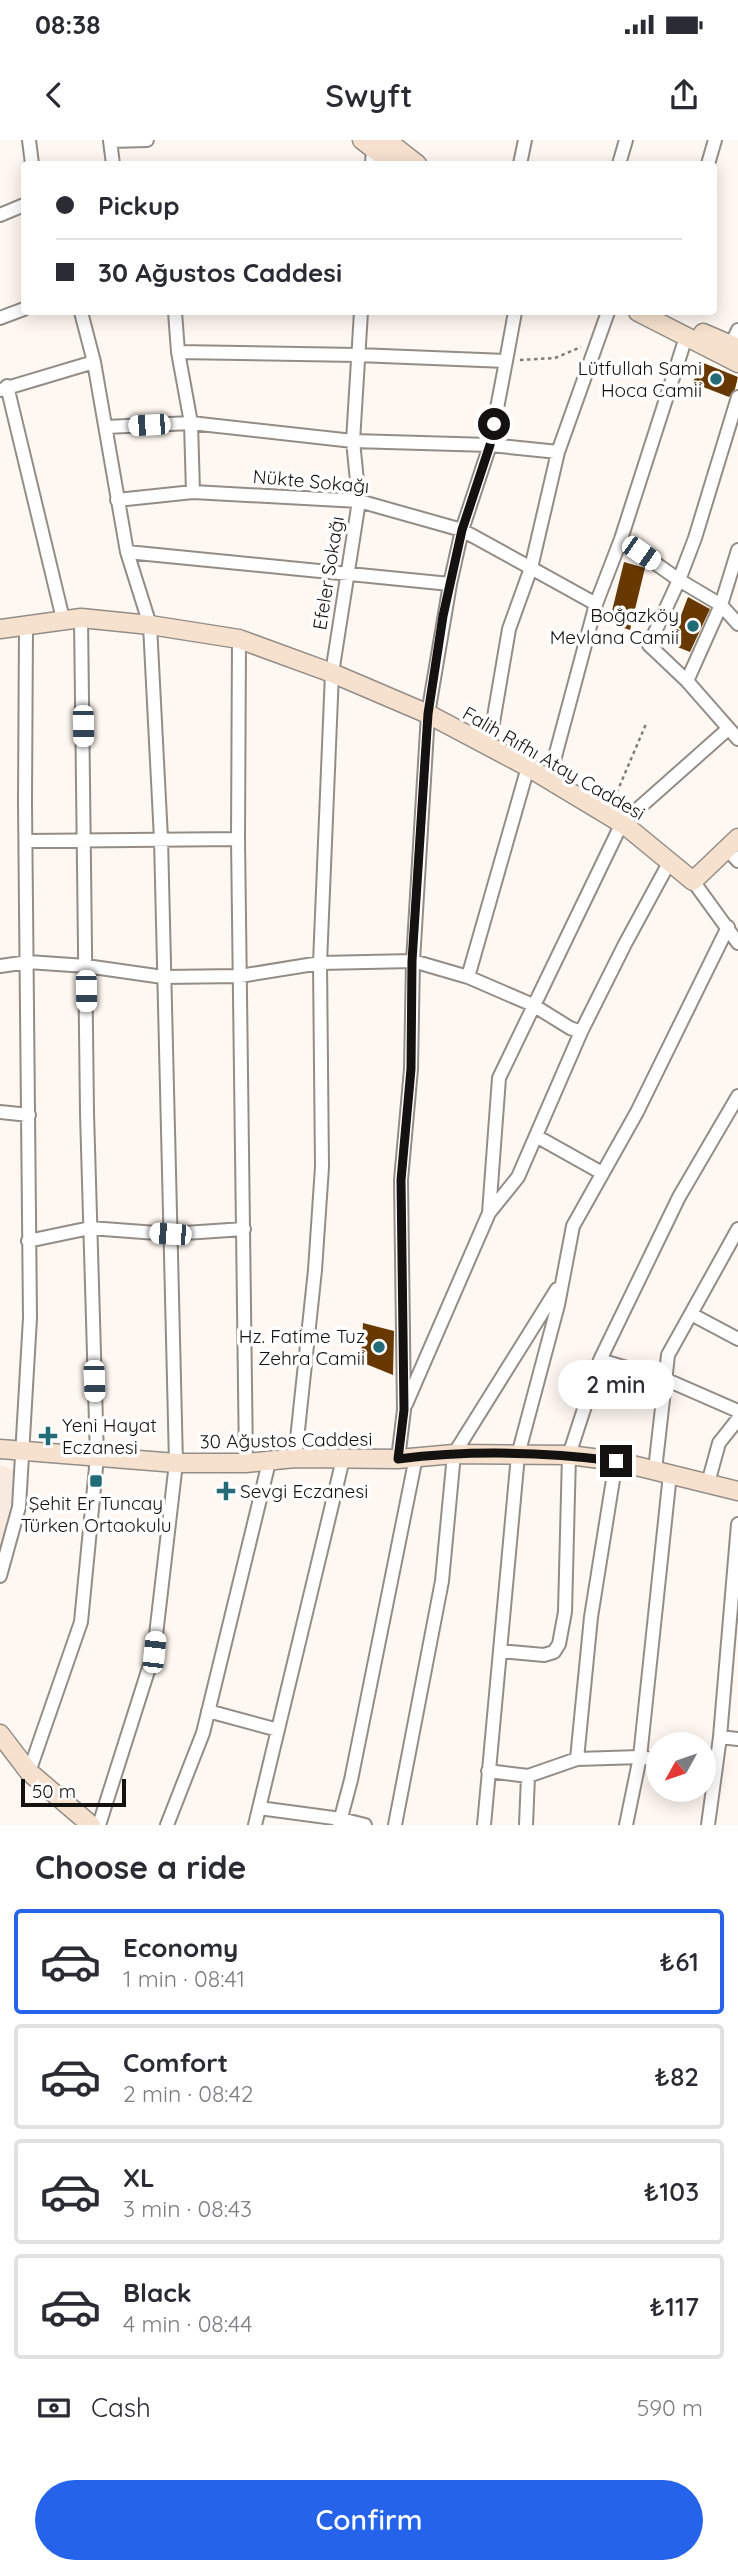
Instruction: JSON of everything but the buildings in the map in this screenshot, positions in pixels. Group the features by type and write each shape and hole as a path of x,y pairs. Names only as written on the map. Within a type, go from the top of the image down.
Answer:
{"main road":[{"path":"373,148 389,161"},
{"path":"373,148 409,161"},
{"path":"644,315 738,363"},
{"path":"666,315 736,341"},
{"name":"Falih Rıfhı Atay Caddesi","path":"0,629 72,619 150,625 239,639 332,673 428,714 489,746 615,819 693,881"},
{"path":"693,881 734,849"},
{"name":"30 Ağustos Caddesi","path":"0,1449 176,1463 246,1463 295,1458 407,1458 454,1454 569,1455 616,1461 738,1491"},
{"path":"0,1734 29,1772 91,1825"}],"street":[{"path":"29,140 32,161"},
{"path":"113,161 110,141 147,140"},
{"path":"521,161 525,140"},
{"path":"620,161 626,140"},
{"path":"709,161 715,140"},
{"path":"0,215 21,206"},
{"path":"0,318 21,310"},
{"path":"82,315 94,362 127,552 150,625 161,839 176,1463 154,1652 99,1825"},
{"path":"175,315 178,352 191,423 193,492"},
{"name":"Efeler Sokağı","path":"295,1458 315,1270 322,1167 320,963 332,673 359,501 354,441 361,315"},
{"path":"340,1822 352,1780 407,1458 401,1180 411,1069 412,961 428,714 450,584 462,530 490,445 514,315"},
{"path":"489,746 509,629 531,568 558,452 607,315"},
{"path":"549,779 596,604 621,539 686,337"},
{"path":"178,352 506,361"},
{"path":"29,1772 80,1622 97,1457 90,1228 85,839 72,619 4,388 94,362"},
{"path":"738,397 679,580 649,645 687,681 738,739"},
{"path":"106,427 191,423 354,441 490,445 558,452"},
{"name":"Nükte Sokağı","path":"117,500 193,492 359,501 462,530 596,604"},
{"path":"621,539 679,580 721,605 738,624"},
{"path":"687,681 721,605 738,550"},
{"path":"127,552 450,584"},
{"path":"0,1576 19,1507 30,1318 26,625"},
{"path":"239,639 238,839 246,1463"},
{"path":"489,1213 499,1078 615,819 728,729"},
{"path":"468,977 528,767"},
{"path":"26,841 238,839"},
{"path":"404,1410 489,1213 518,1177 582,1032 670,861"},
{"path":"693,881 738,943"},
{"path":"484,1825 517,1455 558,1305 573,1226 637,1112 728,927"},
{"path":"0,965 28,962 86,966 163,977 240,976 320,963 412,961 468,977 533,1005 570,1028 582,1032"},
{"path":"500,1651 544,1655 554,1652 559,1644 565,1612 569,1455 600,1360 679,1197 738,1096"},
{"path":"0,1112 29,1115"},
{"path":"536,1136 603,1172"},
{"path":"28,1241 90,1228 170,1234 244,1229"},
{"path":"626,1825 640,1757 663,1472 668,1355 738,1229"},
{"path":"396,1825 442,1581 454,1454 560,1284"},
{"path":"691,1314 738,1338"},
{"path":"600,1360 667,1380 738,1412"},
{"path":"708,1483 719,1443 738,1419"},
{"path":"255,1825 343,1459"},
{"path":"577,1759 591,1616 616,1461"},
{"path":"167,1825 203,1733 269,1462"},
{"path":"716,1749 720,1737 738,1524"},
{"path":"208,1711 278,1730"},
{"path":"720,1737 738,1739"},
{"path":"488,1771 528,1776 577,1759 646,1758"},
{"path":"526,1825 528,1776"},
{"path":"708,1825 709,1802"},
{"path":"259,1808 365,1825"}],"path":[{"path":"506,361 555,358 598,340"},
{"path":"615,819 646,724"}],"shaded area":[{"path":"0,1465 17,1471 0,1559"}],"place":[{"name":"Lütfullah Sami Hoca Camii","path":"716,379"},
{"name":"Boğazköy Mevlana Camii","path":"693,626"},
{"name":"Hz. Fatime Tuz Zehra Camii","path":"379,1347"},
{"name":"Yeni Hayat Eczanesi","path":"48,1436"},
{"name":"Şehit Er Tuncay Türken Ortaokulu","path":"96,1481"},
{"name":"Sevgi Eczanesi","path":"226,1491"}],"route":[{"path":"494,424 490,445 462,530 443,616 428,714 412,961 411,1069 401,1180 404,1410 398,1459 454,1454 569,1455 616,1461"}]}
